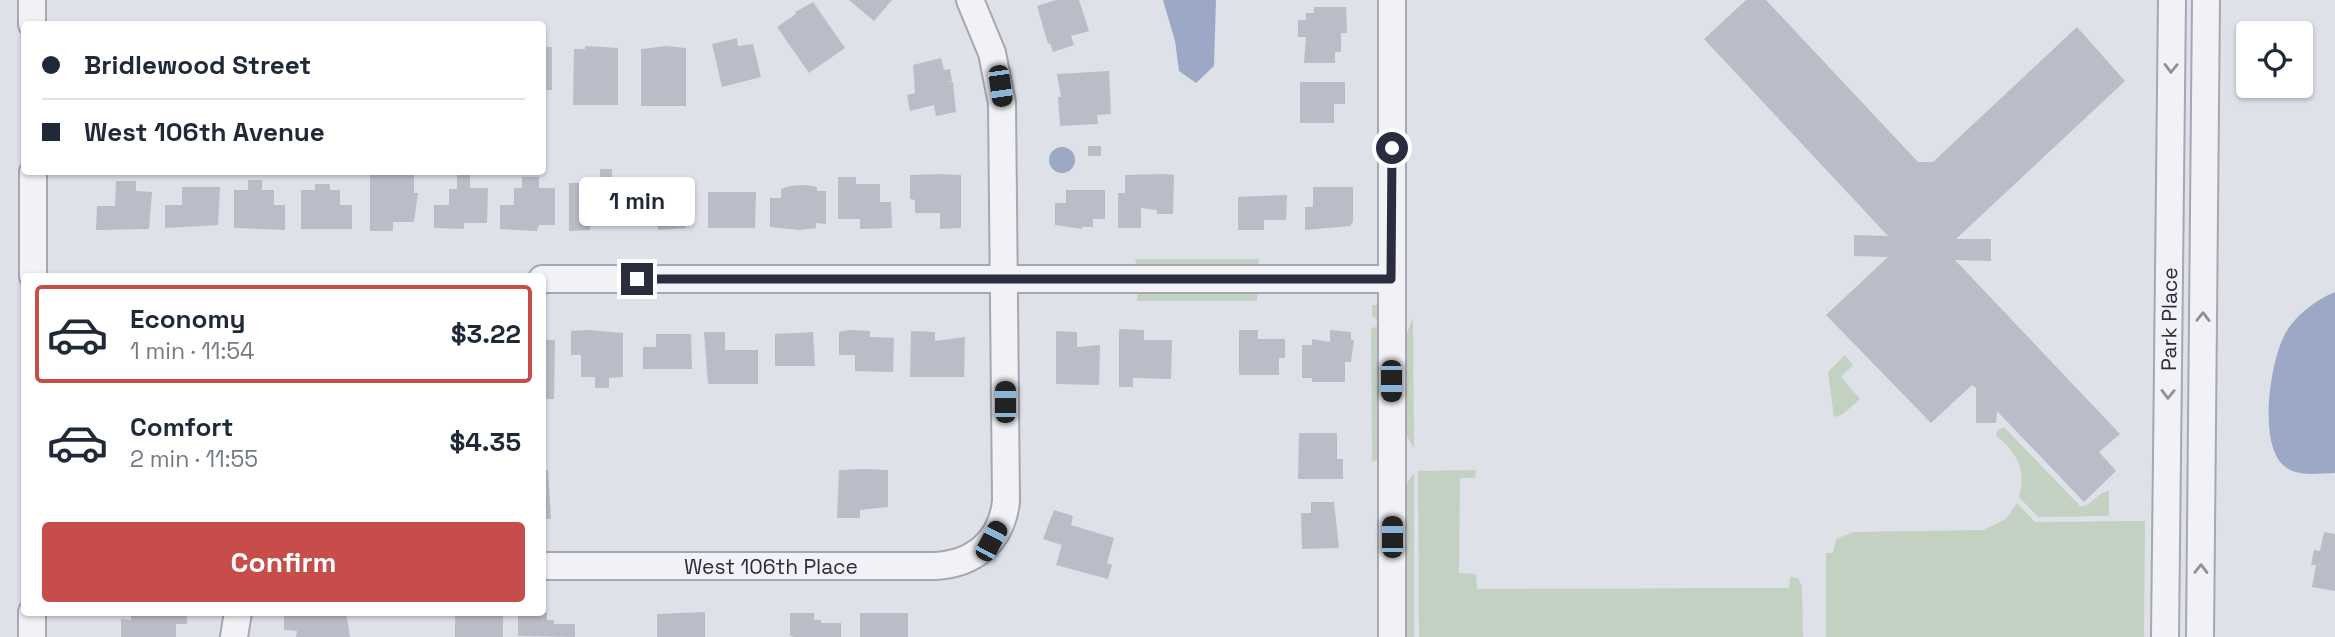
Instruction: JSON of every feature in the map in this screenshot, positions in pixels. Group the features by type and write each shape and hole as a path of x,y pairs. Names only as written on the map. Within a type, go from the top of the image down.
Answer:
{"street":[{"path":"32,0 32,21"},
{"path":"970,0 992,53 1002,103 1004,279"},
{"path":"1392,0 1392,637"},
{"name":"Park Place","path":"2165,637 2172,0"},
{"name":"Park Place","path":"2200,637 2206,0"},
{"path":"33,175 33,273"},
{"path":"546,279 1391,279"},
{"name":"West 106th Place","path":"546,566 945,566 972,559 991,541 1004,517 1006,500 1004,279"},
{"path":"32,616 32,637"},
{"path":"234,637 237,616"}],"green space":[{"path":"1135,259 1259,259 1258,267 1137,268"},
{"path":"1138,293 1257,293 1257,301 1137,301"},
{"path":"1372,305 1377,305 1379,311 1380,458 1372,462 1371,329 1378,326 1379,321 1372,316"},
{"path":"1413,318 1414,448 1405,433 1405,338"},
{"path":"1845,355 1853,365 1841,377 1860,399 1842,415 1834,417 1828,372"},
{"path":"2004,427 2080,506 2109,491 2109,516 2038,517 2019,497 2021,470 2015,455 1996,436 1997,431"},
{"path":"1476,470 1475,478 1460,478 1459,573 1476,574 1477,589 1789,588 1790,577 1798,578 1802,586 1803,637 1419,637 1418,471"},
{"path":"1414,473 1414,637 1406,637 1406,484"},
{"path":"2017,503 2035,522 2145,521 2144,637 1826,637 1826,553 1833,553 1836,539 1853,532 1983,530 2006,519"}],"water":[{"path":"1163,0 1216,0 1214,66 1196,83 1179,71 1175,41"},
{"path":"1062,147 1071,151 1075,160 1071,169 1062,173 1053,169 1049,160 1053,151"},
{"path":"2335,292 2335,473 2294,472 2283,465 2275,454 2271,438 2269,400 2275,361 2290,325 2308,308"}],"building":[{"path":"849,0 892,0 874,21"},
{"path":"1056,0 1079,0 1089,31 1071,36 1074,45 1053,52 1037,6"},
{"path":"1746,0 1766,0 1918,162 1933,162 2077,27 2125,81 1956,239 1991,239 1991,261 1955,260 2120,434 2099,452 2116,471 2084,502 1997,411 1996,423 1976,423 1976,388 1972,385 1931,423 1826,315 1888,257 1854,256 1854,235 1888,236 1704,39"},
{"path":"813,2 845,48 809,73 777,27"},
{"path":"1314,7 1346,7 1347,33 1341,33 1341,52 1335,52 1335,63 1304,63 1306,37 1298,37 1298,20 1306,20 1306,13 1314,13"},
{"path":"737,38 738,46 753,44 761,77 722,87 712,44"},
{"path":"585,46 618,48 618,105 573,105 574,49 585,49"},
{"path":"666,46 686,48 686,106 641,106 641,49"},
{"path":"546,47 552,47 552,90 546,90"},
{"path":"941,58 944,70 950,69 952,81 947,81 953,82 956,112 936,116 934,105 910,111 907,95 915,93 913,65"},
{"path":"1109,71 1111,114 1097,115 1098,124 1060,126 1058,97 1061,97 1057,74"},
{"path":"1300,82 1345,82 1345,104 1334,104 1334,123 1300,123"},
{"path":"1088,146 1101,146 1101,156 1088,156"},
{"path":"600,169 612,169 612,183 623,183 624,219 603,215 603,220 590,220 590,230 569,231 569,183 600,183"},
{"path":"370,175 414,175 414,193 418,193 414,222 393,222 393,231 370,231"},
{"path":"457,175 470,175 470,188 488,188 487,223 464,223 464,229 434,228 434,205 449,205 449,189 457,189"},
{"path":"910,175 961,175 961,228 940,229 940,213 915,213 915,200 910,199"},
{"path":"1125,175 1174,175 1173,214 1157,214 1157,210 1141,208 1141,228 1118,228 1118,193 1125,193"},
{"path":"522,177 539,177 539,188 555,188 555,225 539,225 537,231 500,229 500,205 514,205 514,188 522,188"},
{"path":"663,177 685,177 685,228 658,230 658,217 654,217 654,222 641,222 640,180 663,180"},
{"path":"838,177 856,177 856,184 880,184 880,202 891,202 892,228 860,229 860,219 838,219"},
{"path":"248,180 262,180 262,190 274,190 274,205 285,205 285,230 234,228 234,190 248,190"},
{"path":"116,181 136,181 136,191 152,192 149,229 96,230 97,206 115,206"},
{"path":"315,184 330,184 330,190 340,190 340,205 352,205 352,229 301,229 301,190 315,190"},
{"path":"806,185 817,187 817,191 826,191 826,224 816,223 816,228 799,230 770,227 770,198 781,198 781,189"},
{"path":"182,187 220,187 218,225 165,228 165,205 182,205"},
{"path":"1313,187 1353,187 1353,222 1350,226 1305,230 1305,207 1313,207"},
{"path":"1066,190 1105,190 1105,219 1093,219 1093,227 1082,229 1055,225 1055,203 1066,203"},
{"path":"708,192 756,192 755,228 708,228"},
{"path":"1287,195 1286,220 1264,220 1264,230 1238,230 1238,197"},
{"path":"1119,329 1144,330 1144,340 1172,340 1171,379 1133,378 1133,387 1119,387"},
{"path":"1239,330 1258,330 1258,339 1285,339 1285,358 1279,358 1279,375 1239,375"},
{"path":"1330,330 1351,332 1351,340 1354,340 1351,362 1345,362 1345,382 1312,382 1312,378 1302,378 1302,345 1312,345 1312,339 1330,342"},
{"path":"571,331 623,333 623,377 609,378 609,388 595,388 595,377 581,377 581,355 571,355"},
{"path":"870,331 870,337 894,338 893,372 855,371 855,355 839,355 839,332"},
{"path":"911,331 935,332 935,341 965,337 964,377 910,377"},
{"path":"1056,331 1077,332 1077,347 1100,345 1099,385 1056,384"},
{"path":"704,332 725,332 725,350 758,350 758,384 708,384"},
{"path":"813,332 815,366 775,366 775,334"},
{"path":"656,334 691,334 692,369 643,369 643,347 656,347"},
{"path":"546,340 555,340 554,399 546,399"},
{"path":"1299,433 1337,433 1337,459 1343,459 1343,479 1298,479"},
{"path":"546,470 548,470 551,519 546,519"},
{"path":"839,470 888,470 888,507 860,510 860,518 837,518"},
{"path":"1311,502 1334,502 1339,548 1302,549 1301,513 1311,513"},
{"path":"1054,510 1073,516 1071,525 1114,538 1107,563 1112,565 1108,579 1056,565 1062,545 1043,539"},
{"path":"2324,532 2335,534 2335,591 2312,587 2316,565 2311,565 2314,550 2320,551"},
{"path":"546,612 547,620 554,620 554,624 575,624 575,637 518,636 518,616 546,616"},
{"path":"705,612 705,637 657,637 657,614"},
{"path":"790,613 814,613 814,620 821,620 821,623 841,623 841,637 793,637 790,635"},
{"path":"860,613 908,613 908,637 860,637"},
{"path":"131,616 187,616 187,624 176,624 176,637 121,637 121,619 131,620"},
{"path":"284,616 347,616 350,637 296,637 297,631 284,630"},
{"path":"455,616 503,616 503,637 455,637"}],"route":[{"path":"637,279 1391,279 1392,148"}]}
